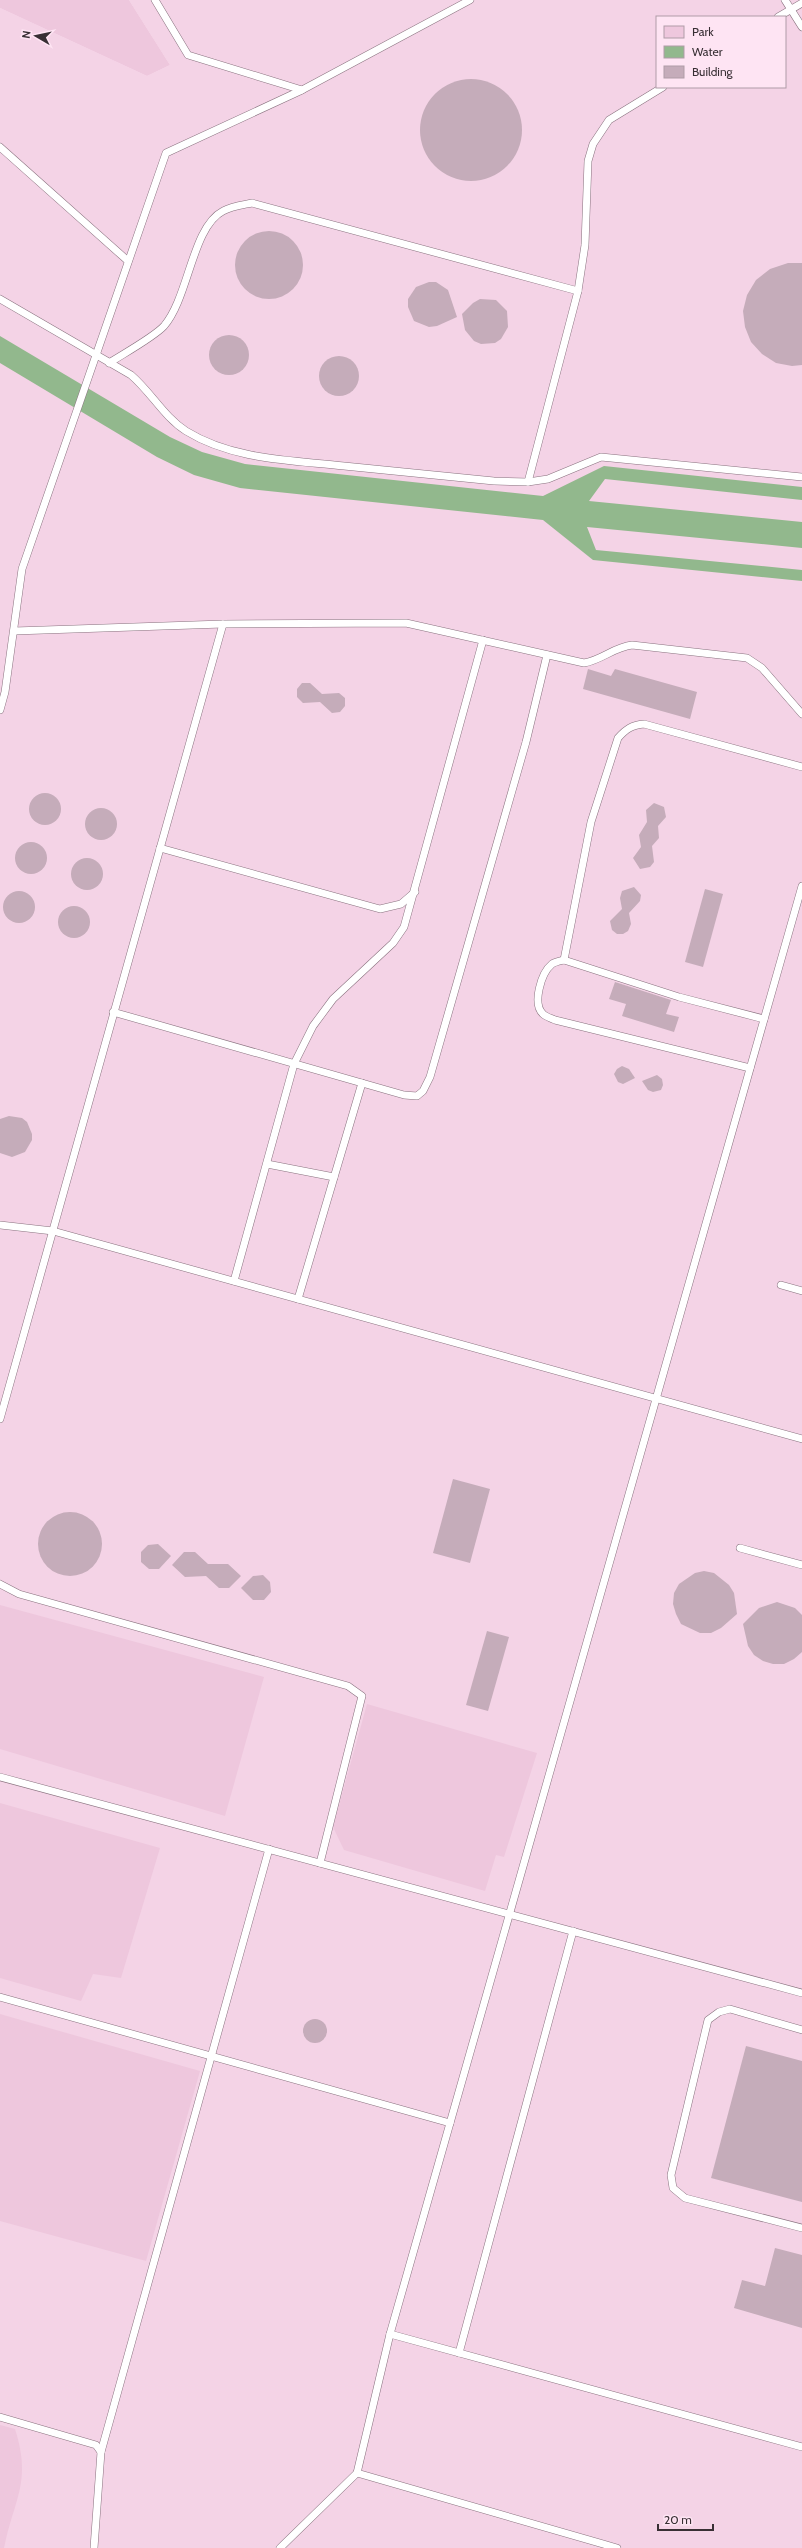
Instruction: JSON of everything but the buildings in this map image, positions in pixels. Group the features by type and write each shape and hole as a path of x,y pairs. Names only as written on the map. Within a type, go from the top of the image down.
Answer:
{"lane":[{"path":"155,0 188,55 302,90"},
{"path":"0,710 14,631 22,569 70,425 166,153 302,90 470,0"},
{"path":"784,0 802,27"},
{"path":"780,16 802,3"},
{"path":"528,482 578,291 585,245 588,161 593,144 609,120 661,88"},
{"path":"0,147 128,261"},
{"path":"109,363 164,327 176,309 201,238 209,223 221,211 235,206 252,203 578,291"},
{"path":"0,299 131,375 144,387 167,415 186,431 212,444 253,456 494,481 528,482 562,475 601,457 802,477"},
{"path":"14,631 223,624 406,623 584,663 595,661 618,647 632,645 747,658 767,673 802,714"},
{"path":"0,1419 223,624"},
{"path":"234,1282 294,1064 313,1026 333,999 393,943 404,927 484,640"},
{"path":"113,1012 404,1095 417,1096 423,1091 430,1077 526,742 547,655"},
{"path":"564,960 591,822 618,738 626,730 635,724 644,724 802,767"},
{"path":"160,848 380,909 401,904 415,892"},
{"path":"280,2548 357,2473 390,2334 802,886"},
{"path":"750,1068 644,1041 584,1029 543,1014 539,1007 539,995 543,976 552,964 564,960 679,997 764,1019"},
{"path":"298,1300 362,1083"},
{"path":"267,1164 334,1177"},
{"path":"0,1225 53,1232 802,1439"},
{"path":"780,1285 802,1291"},
{"path":"740,1548 802,1565"},
{"path":"0,1584 19,1594 348,1686 362,1696 320,1863"},
{"path":"0,1777 802,1993"},
{"path":"94,2548 101,2452 269,1850"},
{"path":"459,2353 573,1932"},
{"path":"0,1997 450,2123"},
{"path":"802,2030 730,2009 719,2012 708,2020 671,2175 673,2188 685,2198 802,2228"},
{"path":"390,2334 802,2447"},
{"path":"0,2417 96,2445 101,2452"},
{"path":"357,2473 617,2548"}],"shaded area":[{"path":"129,0 802,0 802,2548 0,2548 0,8 147,76 170,65"}],"green space":[{"path":"0,0 129,0 170,65 147,76 0,8"},
{"path":"0,1605 264,1677 225,1816 0,1749"},
{"path":"367,1704 537,1753 504,1857 496,1855 485,1891 344,1850 333,1827"},
{"path":"0,1803 160,1848 121,1978 93,1974 81,2001 0,1978"},
{"path":"0,2014 200,2071 146,2261 0,2221"},
{"path":"0,2425 15,2429 20,2447 22,2463 20,2490 4,2548 0,2548"}],"water":[{"path":"0,336 170,437 202,452 245,464 543,496 604,466 802,487 802,500 605,479 589,501 802,522 802,548 587,527 596,550 802,570 802,581 593,560 543,520 240,488 194,475 157,457 0,363"}]}
